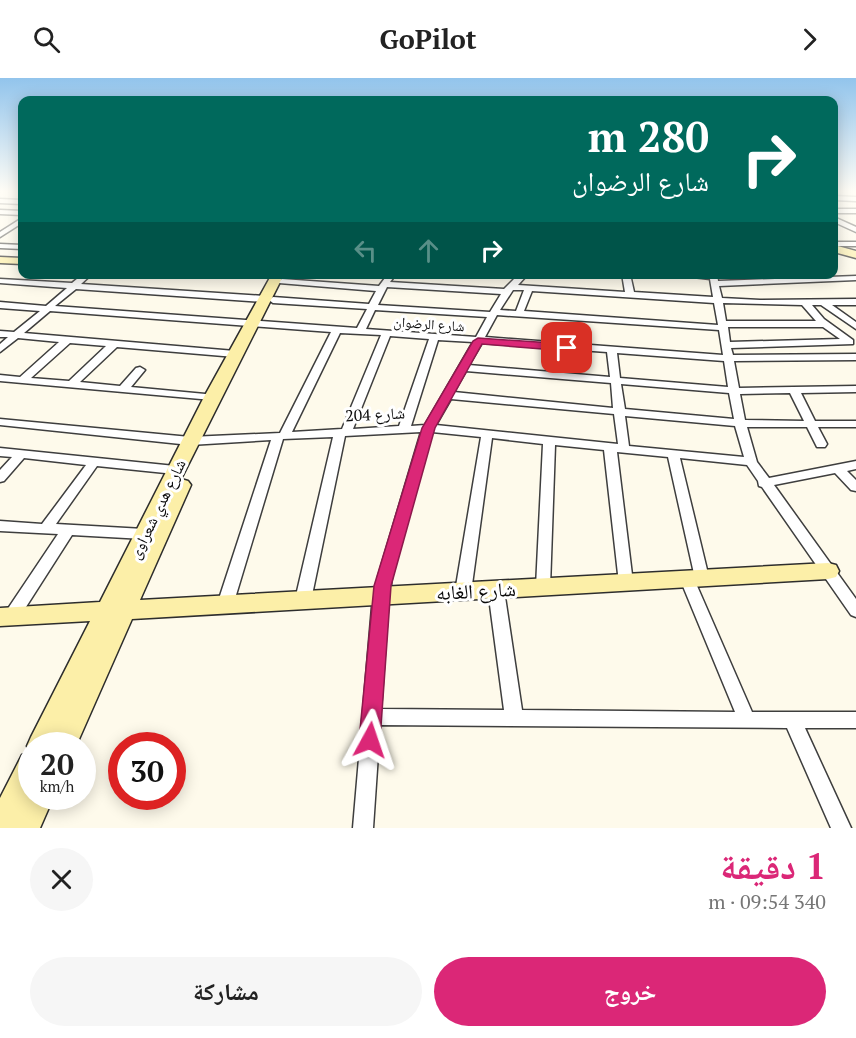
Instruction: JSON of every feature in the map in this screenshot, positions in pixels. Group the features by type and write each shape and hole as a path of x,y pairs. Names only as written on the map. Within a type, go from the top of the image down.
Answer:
{"street":[{"path":"0,235 16,226"},
{"path":"838,246 856,244"},
{"path":"0,246 18,247"},
{"path":"838,248 856,255"},
{"path":"0,258 18,259"},
{"path":"838,278 856,278"},
{"path":"0,348 83,279"},
{"name":"شارع هدي شعراوى","path":"49,732 115,610 196,440 268,299 281,279"},
{"path":"304,279 382,286 509,290 527,281 630,296 806,304 855,302"},
{"path":"360,332 382,286 388,279"},
{"path":"627,279 630,296"},
{"path":"714,279 740,423 751,462 763,483 856,611"},
{"path":"0,281 372,307 723,326 825,324"},
{"path":"519,314 527,281"},
{"path":"363,828 381,596 428,428 509,290"},
{"path":"824,303 856,326"},
{"path":"806,304 825,324 853,344"},
{"name":"شارع الرضوان","path":"0,305 612,351 729,358 856,357"},
{"name":"شارع هدي شعراوى","path":"67,732 144,534 175,470 196,440 212,397 235,354 256,324"},
{"path":"225,604 282,436 337,330"},
{"path":"0,334 235,354"},
{"path":"303,600 343,432 386,334"},
{"path":"404,428 434,338"},
{"path":"22,380 67,340"},
{"path":"71,385 114,344"},
{"path":"726,345 853,344"},
{"path":"612,351 620,411 617,448 626,583"},
{"path":"463,368 734,390 856,389"},
{"path":"123,389 140,370"},
{"path":"0,378 212,397"},
{"path":"794,390 821,444"},
{"path":"447,395 740,423 856,424"},
{"name":"شارع 204","path":"0,422 196,440 428,428 751,462"},
{"path":"463,592 487,434"},
{"path":"543,587 549,441"},
{"path":"0,452 175,470"},
{"path":"0,478 21,454"},
{"path":"673,454 694,579 747,720"},
{"path":"46,528 94,462"},
{"path":"763,483 856,465"},
{"path":"837,468 856,487"},
{"path":"0,526 144,534"},
{"path":"5,617 68,530"},
{"name":"شارع الغابه","path":"5,617 828,572"},
{"path":"496,590 514,718"},
{"path":"371,717 856,720"},
{"path":"792,720 841,828"},
{"path":"1,828 18,793"},
{"path":"25,828 33,810"}],"route":[{"path":"370,740 383,586 428,428 478,341 567,348"}]}
